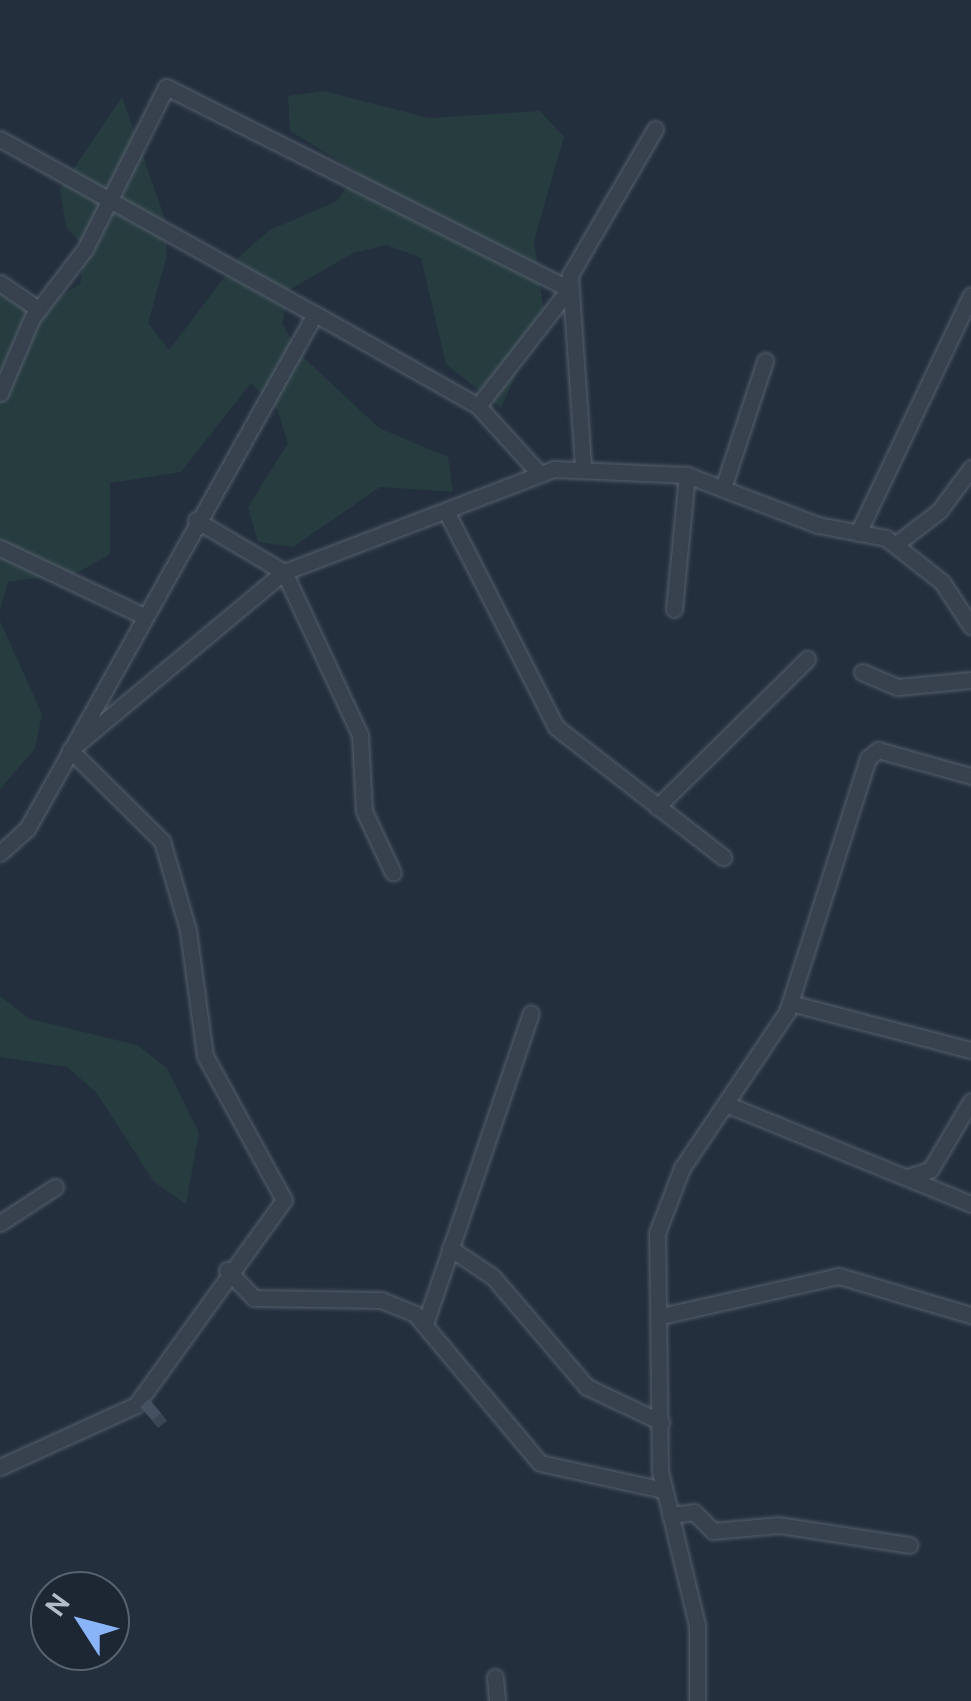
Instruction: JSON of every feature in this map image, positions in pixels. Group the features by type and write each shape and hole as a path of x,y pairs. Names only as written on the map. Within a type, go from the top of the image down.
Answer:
{"street":[{"path":"0,393 38,309 85,249 106,194 166,87 569,289"},
{"path":"478,406 569,289 655,129"},
{"path":"0,139 106,194 478,406 538,473"},
{"path":"0,283 38,309"},
{"path":"569,289 584,466"},
{"path":"858,533 971,294"},
{"path":"0,853 26,829 315,314"},
{"path":"724,485 765,361"},
{"path":"70,750 284,572 538,473 584,466 687,474 896,544 969,619"},
{"path":"896,544 971,468"},
{"path":"674,610 687,474"},
{"path":"446,511 556,727 723,856"},
{"path":"196,520 284,572 360,735 364,811 393,873"},
{"path":"0,548 144,616"},
{"path":"657,807 808,659"},
{"path":"862,672 898,687 971,680"},
{"path":"0,1468 136,1405 227,1270 284,1194 205,1056 188,930 162,841 70,750"},
{"path":"698,1701 697,1625 664,1490 661,1316 655,1252 665,1206 790,1003 872,752 971,776"},
{"path":"790,1003 971,1050"},
{"path":"426,1321 531,1013"},
{"path":"904,1177 930,1170 971,1101"},
{"path":"726,1104 971,1204"},
{"path":"0,1223 54,1187"},
{"path":"450,1248 493,1276 587,1387 661,1422"},
{"path":"227,1270 254,1298 380,1300 426,1321 482,1404 540,1463 664,1490"},
{"path":"661,1316 839,1276 971,1315"},
{"path":"670,1515 694,1512 714,1531 779,1526 910,1546"},
{"path":"494,1677 497,1701"}],"green space":[{"path":"324,91 429,118 540,111 564,137 534,241 544,313 501,408 446,364 421,258 387,245 353,253 289,290 282,324 301,355 379,428 448,457 453,492 380,487 293,547 258,542 248,507 288,443 277,409 251,383 181,472 110,483 110,554 79,572 8,582 0,610 0,282 50,302 80,284 85,249 66,227 60,189 122,97 165,219 167,255 148,323 169,350 242,254 270,230 337,201 357,172 290,131 288,96"},
{"path":"0,621 42,714 35,749 0,789"},
{"path":"0,996 30,1019 137,1045 167,1068 199,1133 186,1204 154,1182 96,1092 67,1067 0,1057"}],"building":[{"path":"149,1399 161,1413 153,1420 140,1407"}]}
